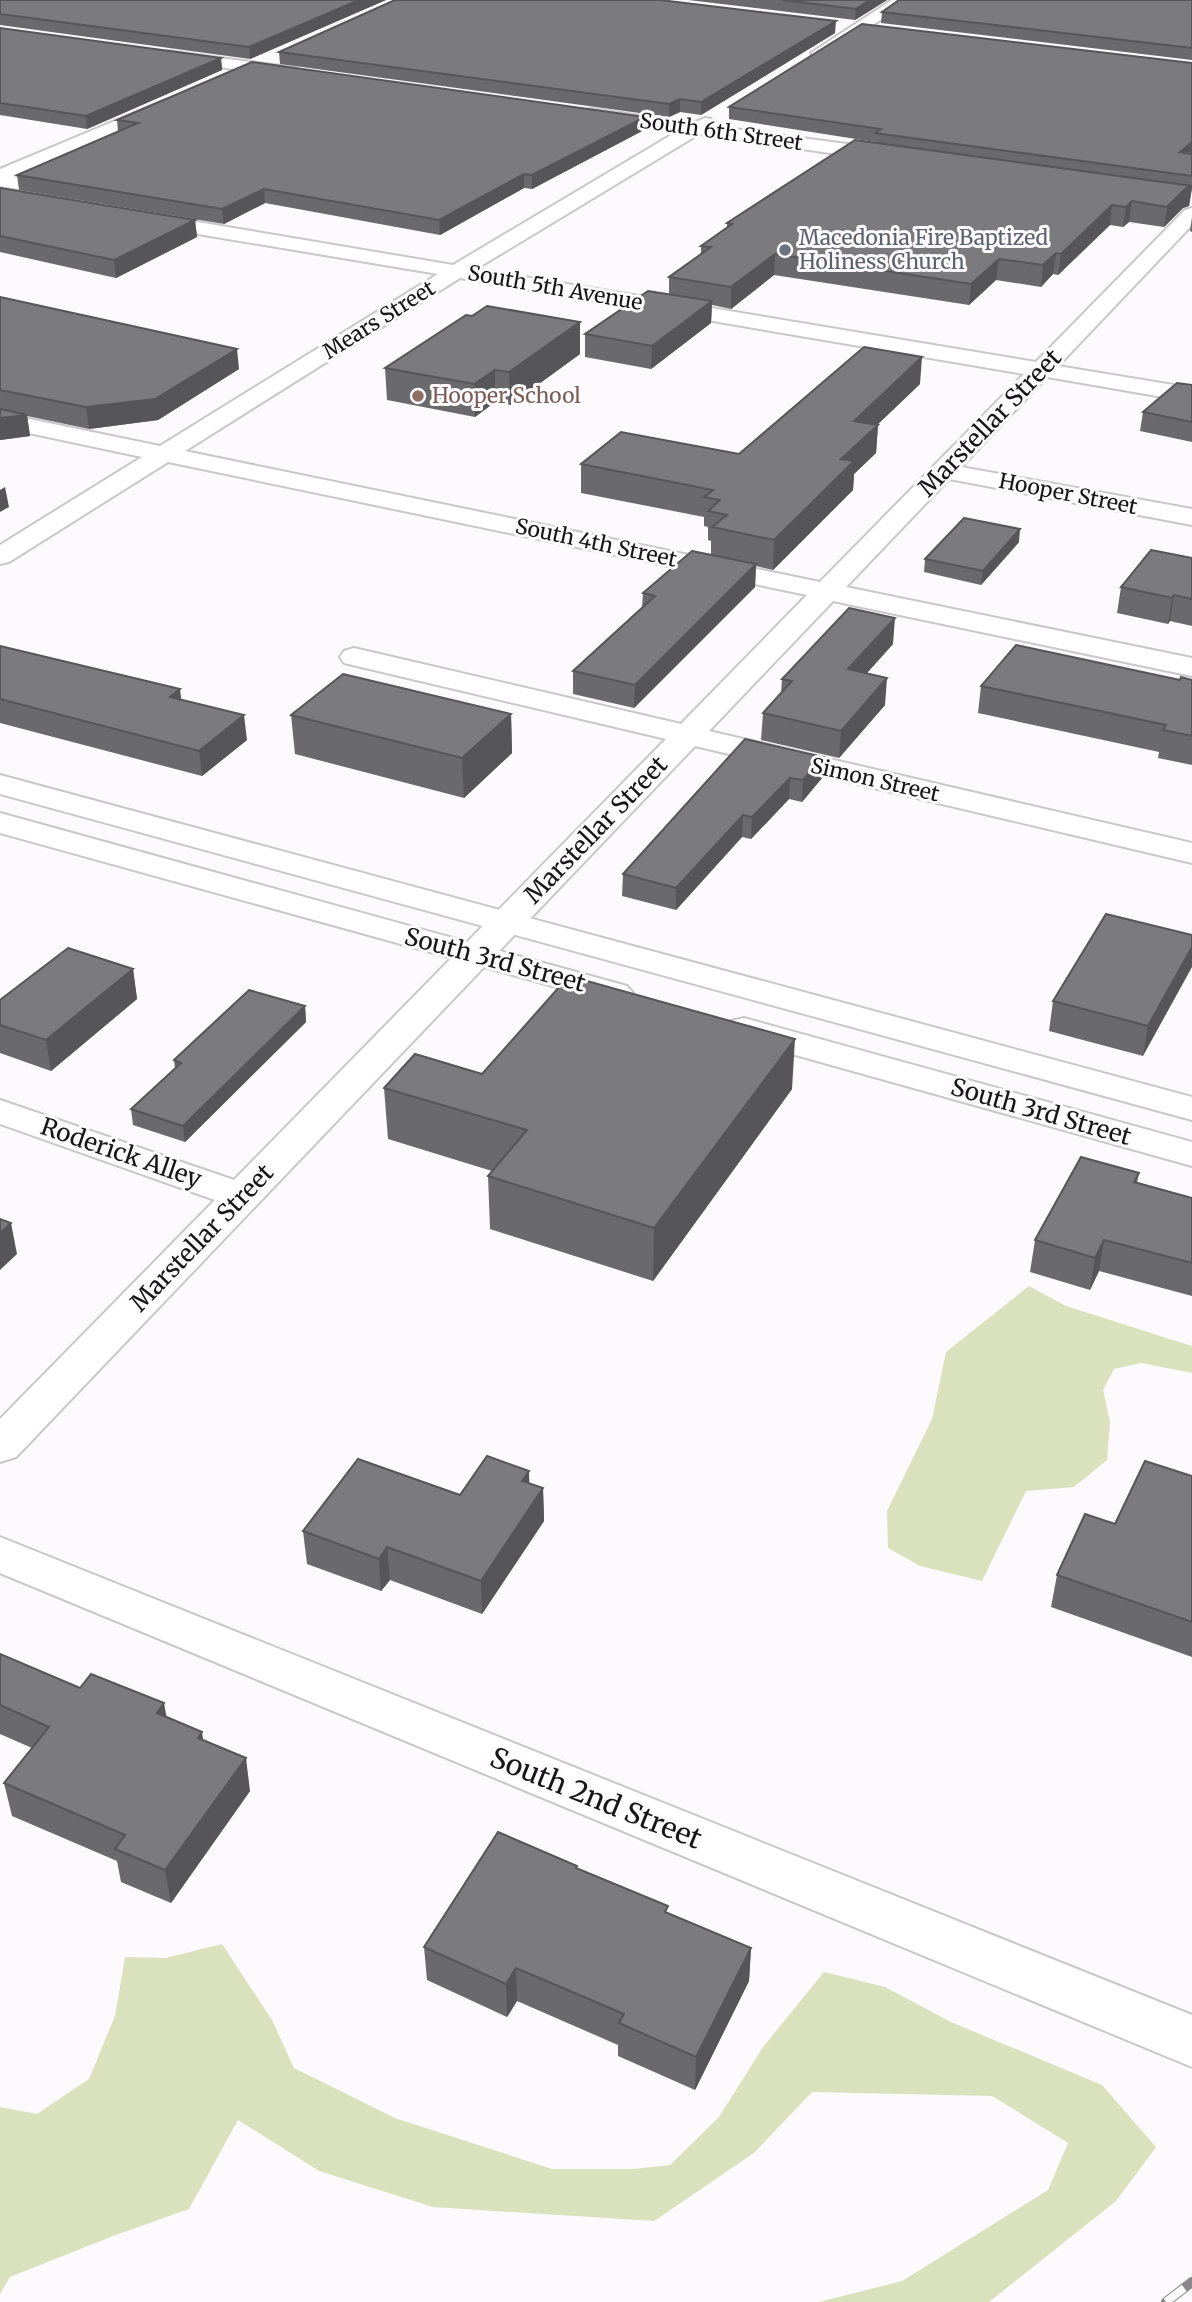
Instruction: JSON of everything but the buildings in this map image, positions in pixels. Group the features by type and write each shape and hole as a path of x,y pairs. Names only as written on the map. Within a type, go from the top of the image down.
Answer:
{"main road":[{"path":"800,64 903,0"},
{"path":"831,24 886,31"},
{"path":"153,54 308,75"},
{"path":"227,78 278,56"},
{"path":"0,178 177,100"},
{"name":"South 6th Street","path":"571,112 916,160"},
{"name":"Mears Street","path":"0,556 477,259 719,114"},
{"path":"0,178 88,202 0,195"},
{"name":"South 5th Avenue","path":"1192,377 1049,362 456,272 129,209 477,259 1049,362 1192,395"},
{"name":"Marstellar Street","path":"0,1446 1192,214"},
{"name":"South 4th Street","path":"0,420 1192,667"},
{"name":"Hooper Street","path":"944,471 1192,517"},
{"name":"Simon Street","path":"354,657 1192,853"},
{"name":"South 3rd Street","path":"0,784 1192,1109"},
{"name":"South 3rd Street","path":"0,823 642,1000"},
{"name":"South 3rd Street","path":"719,1022 1192,1154"},
{"name":"Roderick Alley","path":"0,1111 242,1196"},
{"name":"South 2nd Street","path":"0,1554 1192,2041"}],"green space":[{"path":"1029,1286 1066,1306 1192,1346 1192,1373 1141,1363 1114,1369 1103,1390 1110,1422 1107,1460 1074,1487 1026,1491 982,1581 920,1566 888,1548 887,1511 932,1419 946,1352"},
{"path":"222,1944 272,2020 294,2068 395,2118 552,2169 634,2169 670,2165 719,2117 763,2047 824,1972 885,1987 951,2022 1102,2085 1156,2147 1116,2201 989,2302 819,2302 902,2281 1048,2190 1068,2143 992,2096 812,2092 754,2153 654,2221 433,2207 319,2171 238,2120 189,2209 10,2277 0,2294 0,2107 37,2114 89,2079 115,2016 125,1957 166,1958"}],"railway":[{"path":"1166,2302 1192,2282"}],"place":[{"name":"Macedonia Fire Baptized Holiness Church","path":"785,250"},
{"name":"Hooper School","path":"418,396"}]}
